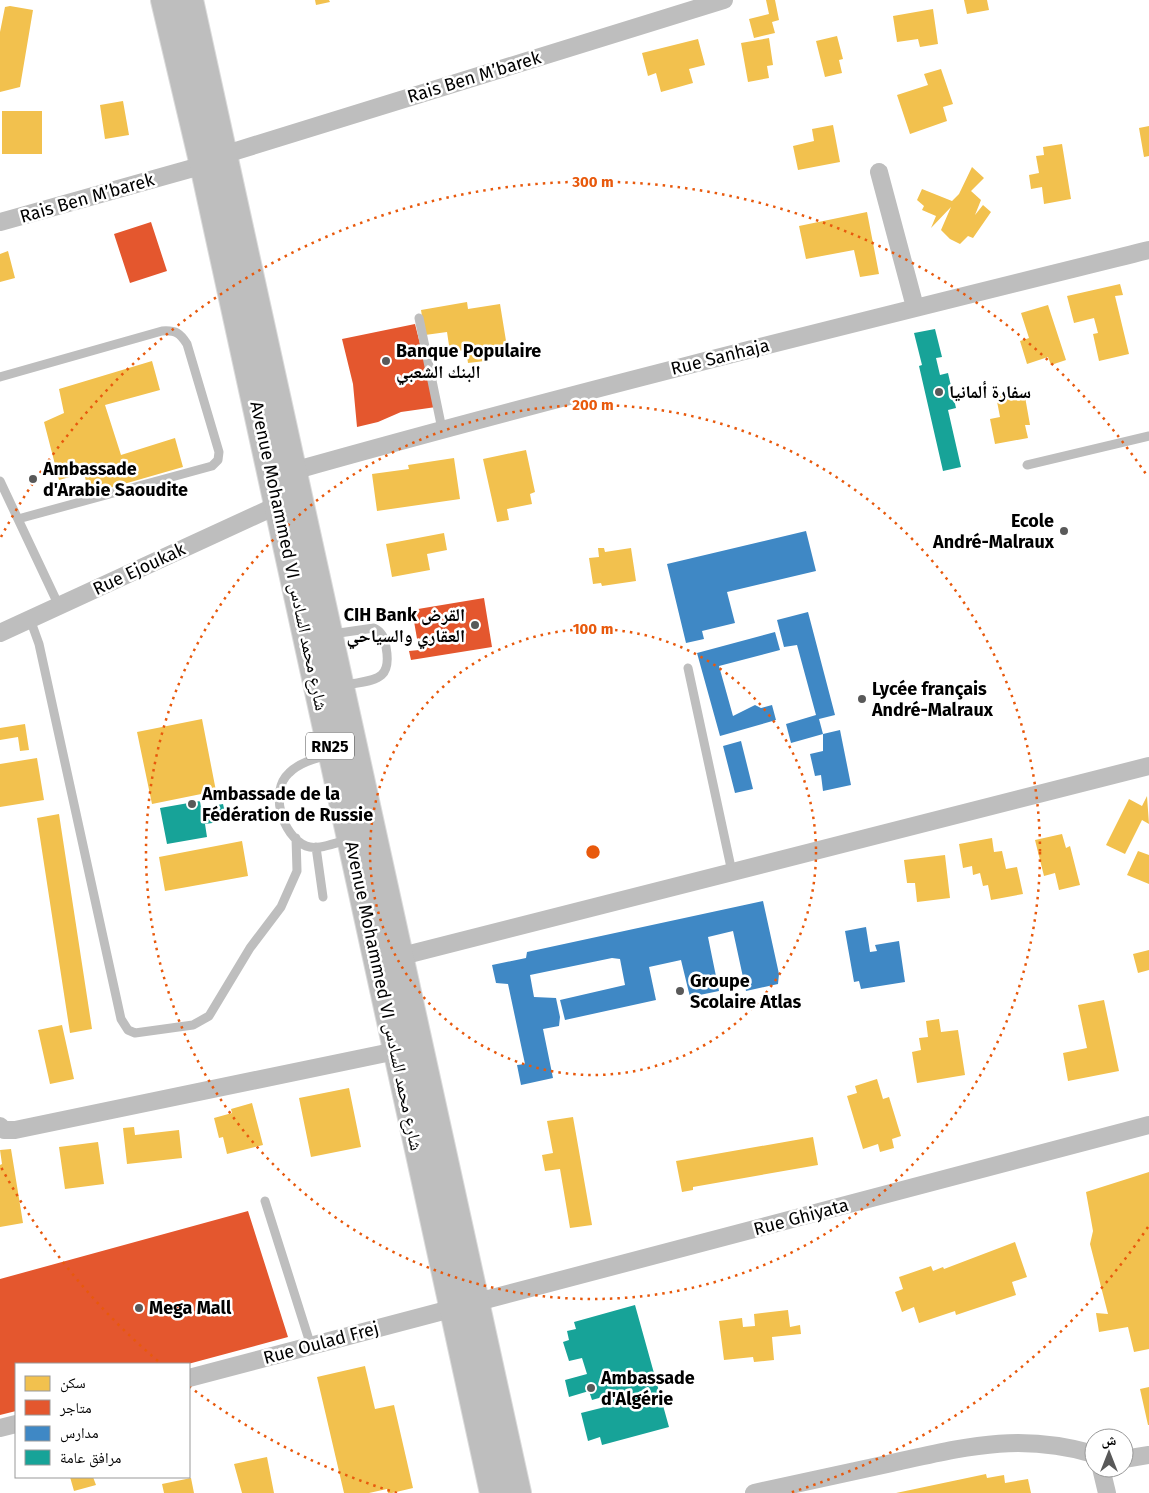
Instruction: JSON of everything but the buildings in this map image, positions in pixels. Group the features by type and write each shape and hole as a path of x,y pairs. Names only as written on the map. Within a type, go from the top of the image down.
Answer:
{"main road":[{"name":"Avenue Mohammed VI شارع محمد السادس","path":"169,2 214,160 293,471 398,957 464,1306 494,1493"},
{"name":"Avenue Mohammed VI شارع محمد السادس","path":"214,160 278,505 396,1051 464,1306 517,1493"}],"street":[{"name":"Rais Ben M’barek","path":"0,222 214,160 696,4 724,0"},
{"path":"879,172 915,307"},
{"name":"Rue Sanhaja","path":"293,471 442,429 915,307 1149,250"},
{"name":"Rue Ejoukak","path":"0,633 278,505"},
{"path":"398,957 1149,766"},
{"path":"0,1126 4,1130 15,1130 396,1051"},
{"name":"Rue Ghiyata","path":"464,1306 1149,1125"},
{"name":"Rue Oulad Frej","path":"190,1378 464,1306"},
{"path":"0,1428 15,1424"},
{"path":"754,1493 960,1448 999,1442 1042,1443 1084,1452"},
{"path":"1134,1457 1149,1455"},
{"path":"1103,1478 1107,1493"}],"lane":[{"path":"419,318 442,429"},
{"path":"0,377 162,331 172,330 180,334 187,344 219,452 218,460 212,466 18,519"},
{"path":"1027,465 1149,436"},
{"path":"0,481 59,606"},
{"path":"30,619 39,644 121,1020 128,1030 136,1033 193,1025 209,1016 250,948 282,907 297,872 296,838"},
{"path":"328,635 370,627 378,630 384,639 389,664 385,673 377,678 340,687"},
{"path":"688,668 732,872"},
{"path":"331,754 305,762 288,773 282,784 279,796 281,810 296,838 306,846 316,847 350,839"},
{"path":"316,847 323,898"},
{"path":"264,1201 311,1346"}],"place":[{"name":"Banque Populaire البنك الشعبي","path":"386,361"},
{"name":"سفارة ألمانيا","path":"939,392"},
{"name":"Ambassade d'Arabie Saoudite","path":"33,479"},
{"name":"Ecole André-Malraux","path":"1064,531"},
{"name":"CIH Bank القرض العقاري والسياحي","path":"475,625"},
{"name":"Lycée français André-Malraux","path":"862,699"},
{"name":"Ambassade de la Fédération de Russie","path":"192,804"},
{"name":"Groupe Scolaire Atlas","path":"680,991"},
{"name":"Mega Mall","path":"139,1308"},
{"name":"Ambassade d'Algérie","path":"591,1388"}]}
